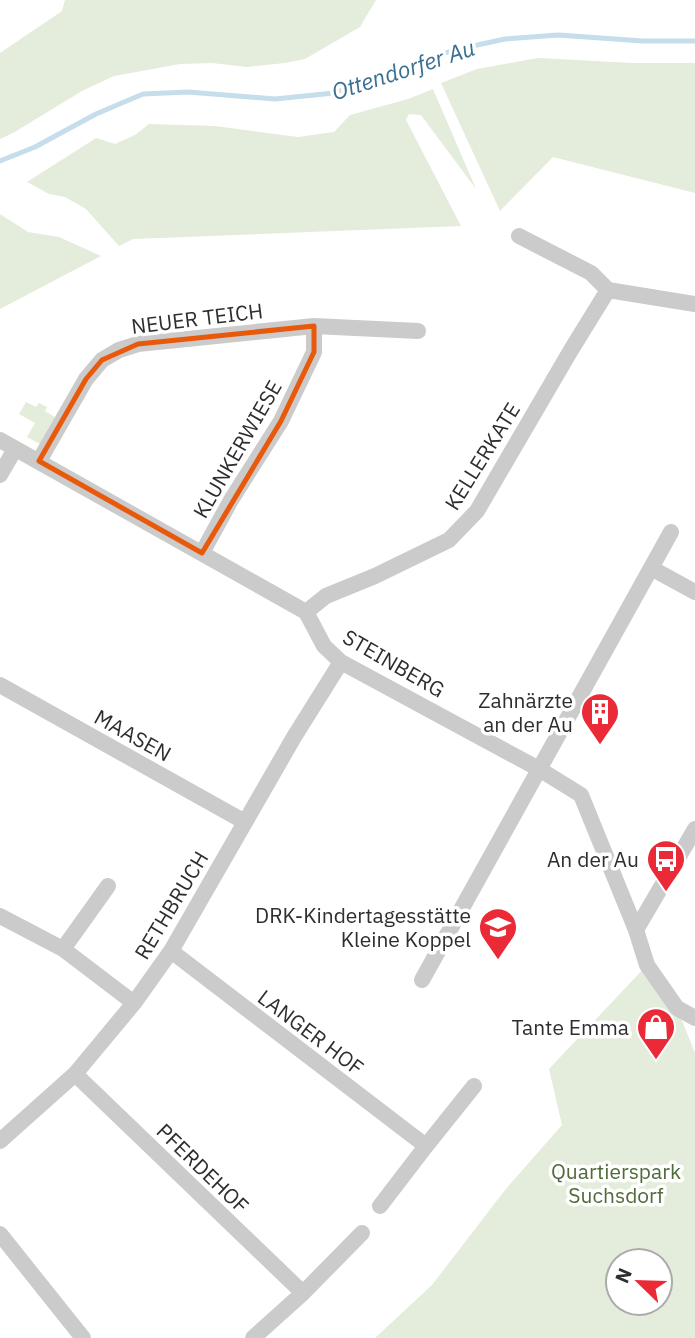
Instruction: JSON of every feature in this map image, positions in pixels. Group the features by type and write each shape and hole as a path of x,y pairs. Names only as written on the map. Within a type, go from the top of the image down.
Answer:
{"street":[{"path":"519,236 591,273 608,290 695,304"},
{"name":"KELLERKATE","path":"306,612 326,596 375,576 449,540 477,510 608,290"},
{"name":"NEUER TEICH","path":"39,461 86,379 102,360 119,350 138,344 314,326 418,331"},
{"name":"KLUNKERWIESE","path":"202,553 231,500 281,421 314,352 314,326"},
{"path":"0,440 306,612"},
{"path":"0,475 15,449"},
{"path":"422,980 671,532"},
{"path":"652,568 695,592"},
{"name":"STEINBERG","path":"306,612 324,646 341,662 539,769 581,795 648,965 677,1009 695,1018"},
{"name":"RETHBRUCH","path":"0,1142 75,1074 134,1003 171,951 294,737 341,662"},
{"name":"MAASEN","path":"0,685 245,822"},
{"path":"636,930 695,829"},
{"path":"63,949 107,886"},
{"path":"0,916 63,949 134,1003"},
{"name":"LANGER HOF","path":"171,951 426,1146"},
{"name":"PFERDEHOF","path":"75,1074 303,1293"},
{"path":"380,1206 474,1086"},
{"path":"253,1338 303,1293 362,1233"},
{"path":"0,1234 83,1338"}],"highlighted area":[{"path":"314,326 314,352 281,421 202,553 39,461 86,379 102,360 138,344"}],"green space":[{"path":"65,0 376,0 360,27 305,59 247,67 212,63 180,64 114,76 82,91 0,139 0,53 62,11"},
{"path":"538,58 695,63 695,193 553,157 500,211 441,83 477,69"},
{"path":"433,89 476,189 421,115 409,114 406,120 461,226 133,239 119,246 86,209 65,197 49,194 27,182 96,138 115,144 135,135 149,124 215,126 298,137 334,132 350,115"},
{"path":"0,214 28,232 59,237 101,256 0,309"},
{"path":"26,402 36,407 39,403 47,407 45,411 55,417 40,444 27,437 35,423 19,414"},
{"name":"Quartierspark Suchsdorf","path":"647,965 677,1008 695,1053 695,1338 375,1338 432,1285 505,1190 562,1125 549,1069"}],"waterway":[{"name":"Ottendorfer Au","path":"0,161 35,147 96,114 143,94 188,92 275,99 334,93 454,50 505,39 558,35 643,41 695,41"}],"place":[{"name":"Zahnärzte an der Au","path":"600,746"},
{"name":"An der Au","path":"666,893"},
{"name":"DRK-Kindertagesstätte Kleine Koppel","path":"498,961"},
{"name":"Tante Emma","path":"656,1061"}]}
